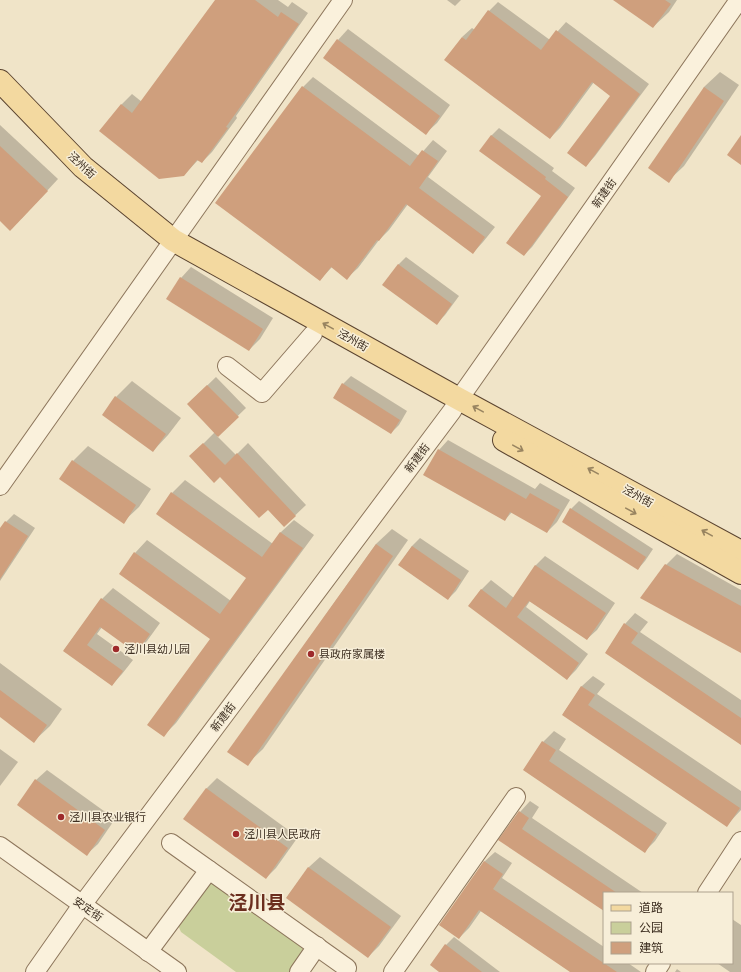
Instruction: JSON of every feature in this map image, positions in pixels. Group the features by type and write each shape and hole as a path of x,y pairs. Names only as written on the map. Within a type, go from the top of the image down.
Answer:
{"main road":[{"name":"泾州街","path":"0,81 83,167 169,246 456,405 741,572"},
{"name":"泾州街","path":"0,102 71,176 169,246 313,334 456,405 741,552"}],"street":[{"path":"0,486 343,0"},
{"name":"新建街","path":"34,972 82,905 456,405 739,0"},
{"path":"227,366 262,393 313,334"},
{"path":"393,972 516,797"},
{"path":"708,892 741,841"},
{"path":"171,843 347,968"},
{"name":"安定街","path":"0,846 176,972"},
{"path":"148,952 209,870"},
{"path":"299,972 317,946"}],"green space":[{"path":"208,883 215,883 302,945 303,952 289,972 236,972 181,932 178,925"}],"building":[{"path":"215,0 255,0 278,17 281,12 299,24 226,127 228,128 202,163 197,160 184,176 159,179 99,131 121,104 132,113"},
{"path":"613,0 665,0 671,4 653,28"},
{"path":"488,10 541,50 556,30 640,94 586,167 567,153 610,96 592,82 550,139 444,60 462,37 466,40"},
{"path":"337,39 440,116 426,135 323,58"},
{"path":"302,86 410,166 422,150 438,161 419,188 485,237 473,254 406,204 379,241 377,240 347,280 331,267 320,281 215,203"},
{"path":"704,87 724,101 669,183 648,168"},
{"path":"491,135 546,177 545,179 568,197 524,256 506,243 541,196 479,151"},
{"path":"741,135 741,165 727,155"},
{"path":"0,146 48,191 10,231 0,221"},
{"path":"398,264 452,304 437,325 382,285"},
{"path":"180,277 263,329 249,351 166,299"},
{"path":"342,383 400,420 391,434 333,398"},
{"path":"207,385 239,417 218,437 187,404"},
{"path":"115,396 166,434 153,452 102,415"},
{"path":"203,443 225,465 237,453 296,516 284,527 268,510 259,518 220,477 214,483 189,456"},
{"path":"438,449 526,499 530,493 560,510 547,533 510,512 505,521 423,475"},
{"path":"72,460 136,505 124,524 59,479"},
{"path":"171,492 262,557 280,532 303,548 164,737 147,725 210,639 119,574 134,552 220,614 246,578 156,514"},
{"path":"570,508 646,557 638,570 562,522"},
{"path":"5,521 28,536 0,579 0,528"},
{"name":"县政府家属楼","path":"376,544 393,556 248,766 227,752"},
{"path":"412,546 461,580 448,600 398,565"},
{"path":"665,564 741,606 741,653 640,598"},
{"path":"535,565 606,613 587,640 529,601 517,617 579,663 567,680 468,606 481,589 506,608"},
{"path":"101,598 150,634 136,653 100,627 87,645 123,671 112,686 63,651"},
{"path":"624,623 638,633 631,643 741,718 741,745 605,653"},
{"path":"581,686 595,695 588,705 740,808 727,827 562,715"},
{"path":"0,690 47,725 34,743 0,717"},
{"path":"542,741 556,750 549,761 657,834 645,853 523,770"},
{"name":"泾川县农业银行","path":"35,779 105,830 87,856 17,805"},
{"name":"泾川县人民政府","path":"206,788 288,848 266,879 183,819"},
{"path":"519,811 529,818 522,829 616,892 603,892 603,910 498,840"},
{"path":"484,861 503,874 493,889 617,972 570,972 479,910 459,939 439,925"},
{"path":"308,867 391,927 368,958 286,898"},
{"path":"445,944 482,972 439,972 430,965"}],"place":[{"name":"泾川县幼儿园","path":"116,649"},
{"name":"县政府家属楼","path":"311,654"},
{"name":"泾川县农业银行","path":"61,817"},
{"name":"泾川县人民政府","path":"236,834"}],"district":[{"name":"泾川县","path":"257,902"}]}
